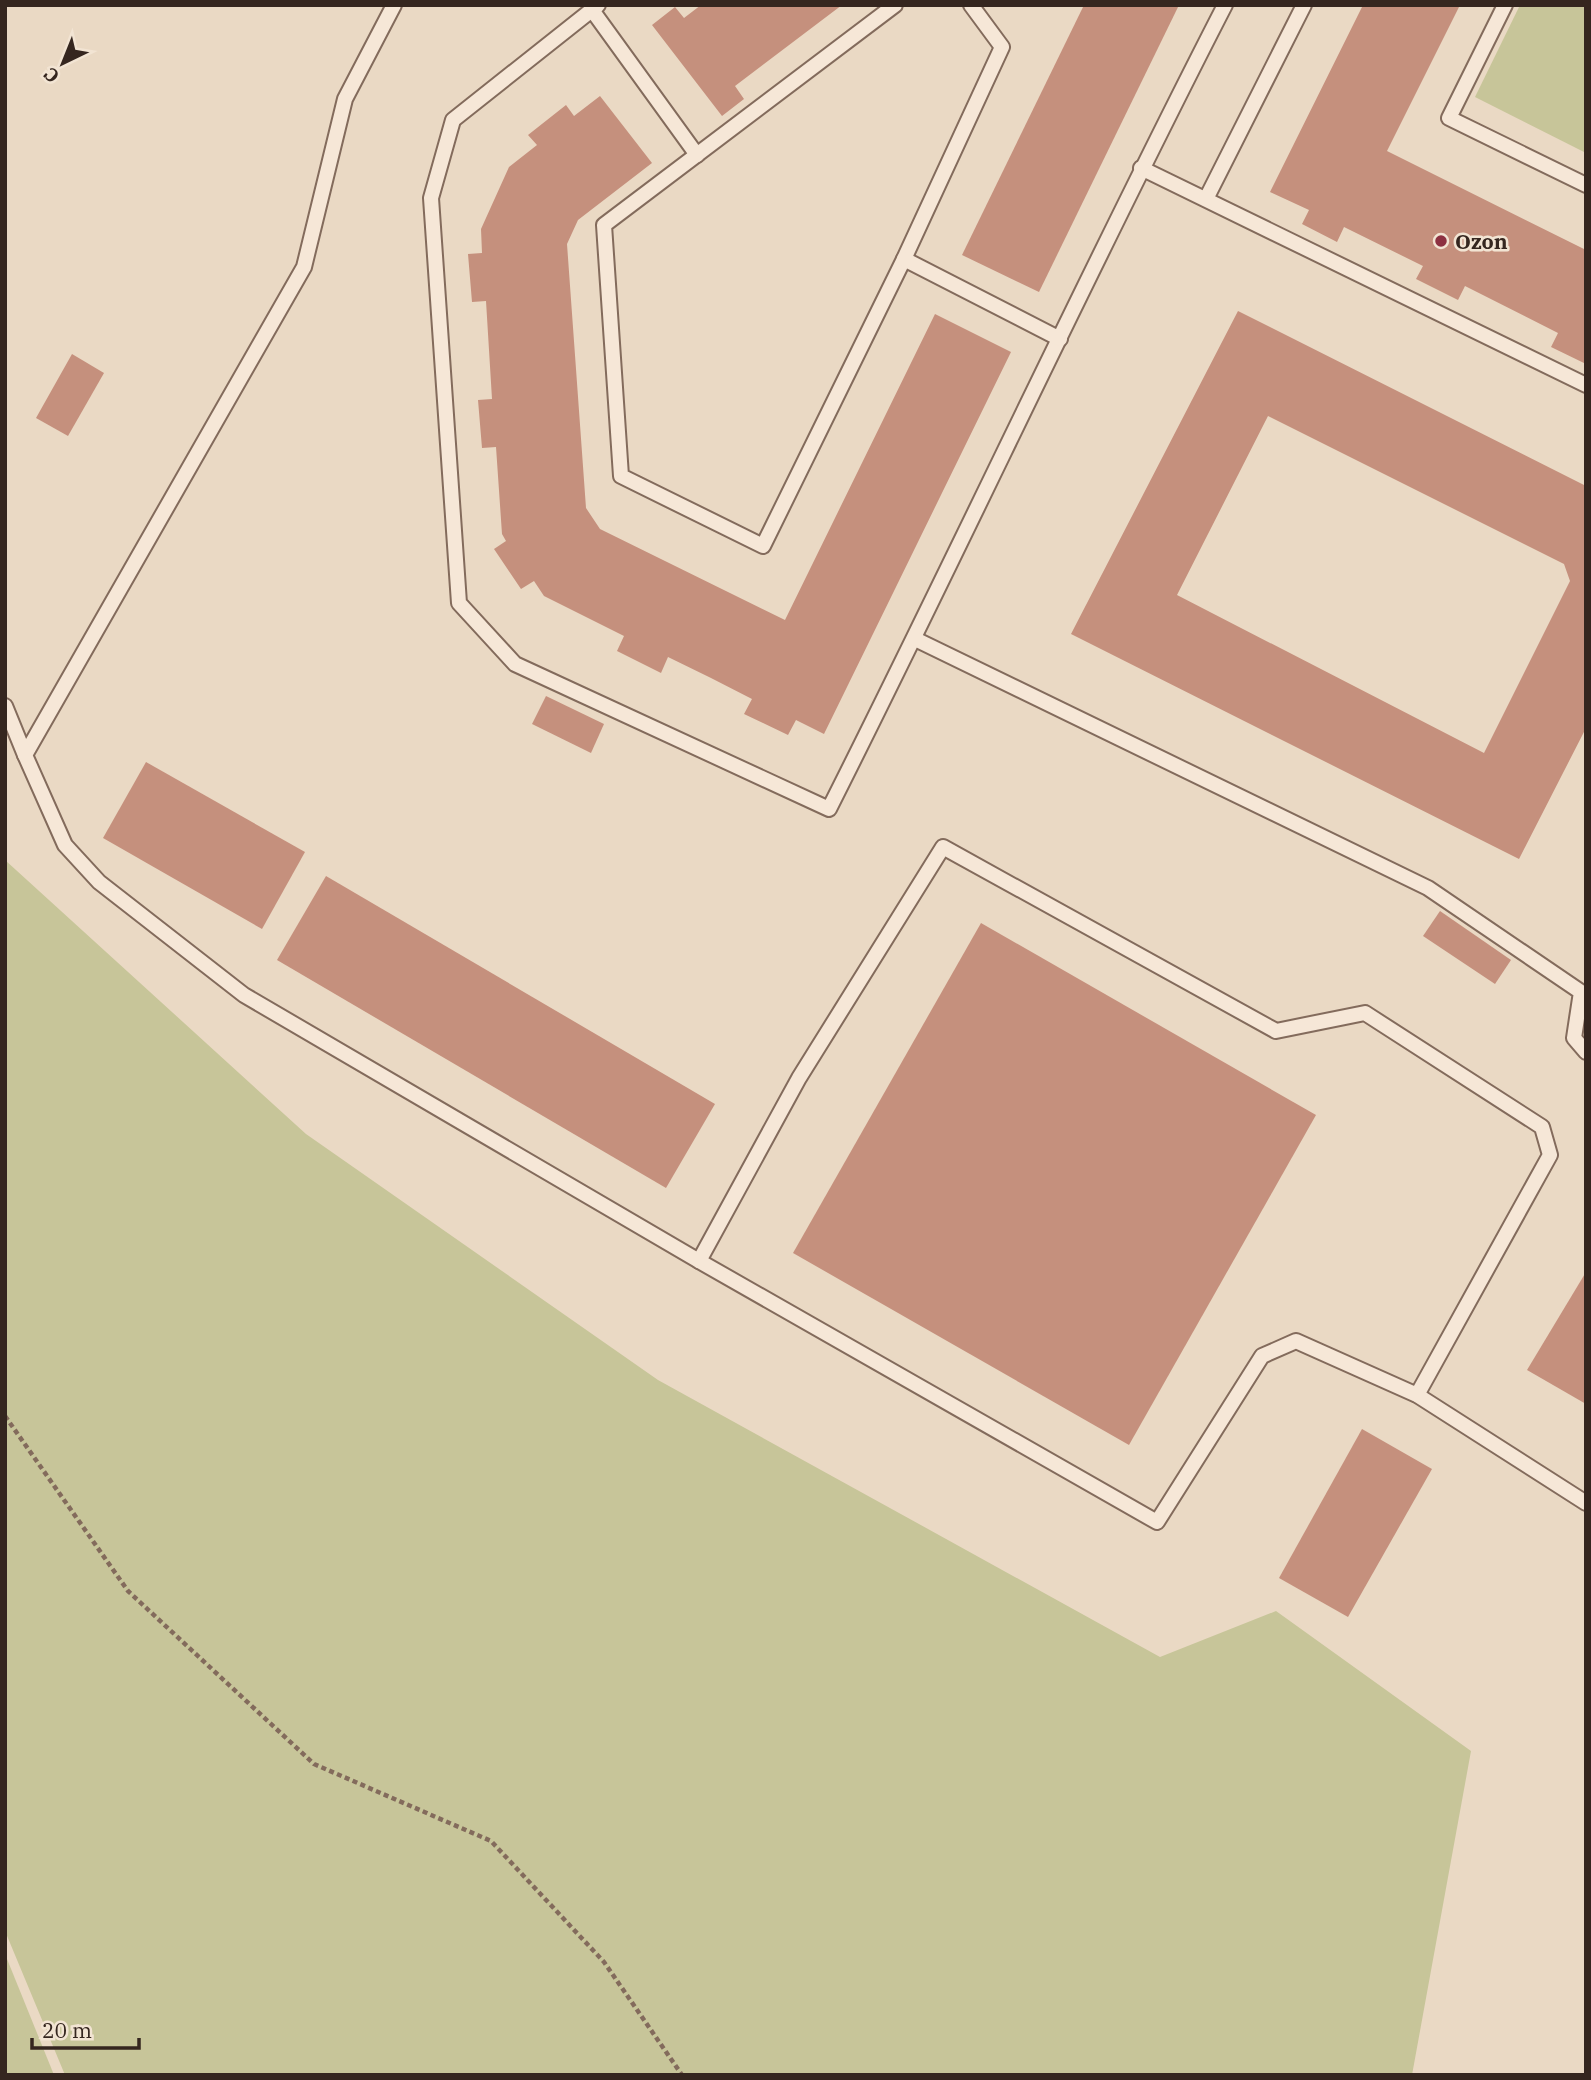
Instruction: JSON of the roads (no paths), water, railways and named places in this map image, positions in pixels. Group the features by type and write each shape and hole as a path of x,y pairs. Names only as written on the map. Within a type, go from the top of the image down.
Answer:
{"lane":[{"path":"25,755 304,267 345,99 394,5"},
{"path":"895,5 604,225 621,476 763,546 904,259 1002,47 971,5"},
{"path":"698,155 595,7 453,120 430,198 459,603 514,664 829,809 915,639 1142,168 1225,5"},
{"path":"1206,199 1304,5"},
{"path":"1505,5 1449,118 1586,185"},
{"path":"1142,168 1586,385"},
{"path":"904,259 1060,339"},
{"path":"915,639 1427,888 1583,987 1574,1038 1586,1052"},
{"path":"5,706 65,845 99,882 244,995 699,1261 1157,1522 1262,1356 1296,1341 1417,1395 1586,1503"},
{"path":"699,1261 799,1078 943,847 1276,1031 1365,1013 1542,1127 1550,1155 1417,1395"}],"place":[{"name":"Ozon","path":"1441,241"}]}
